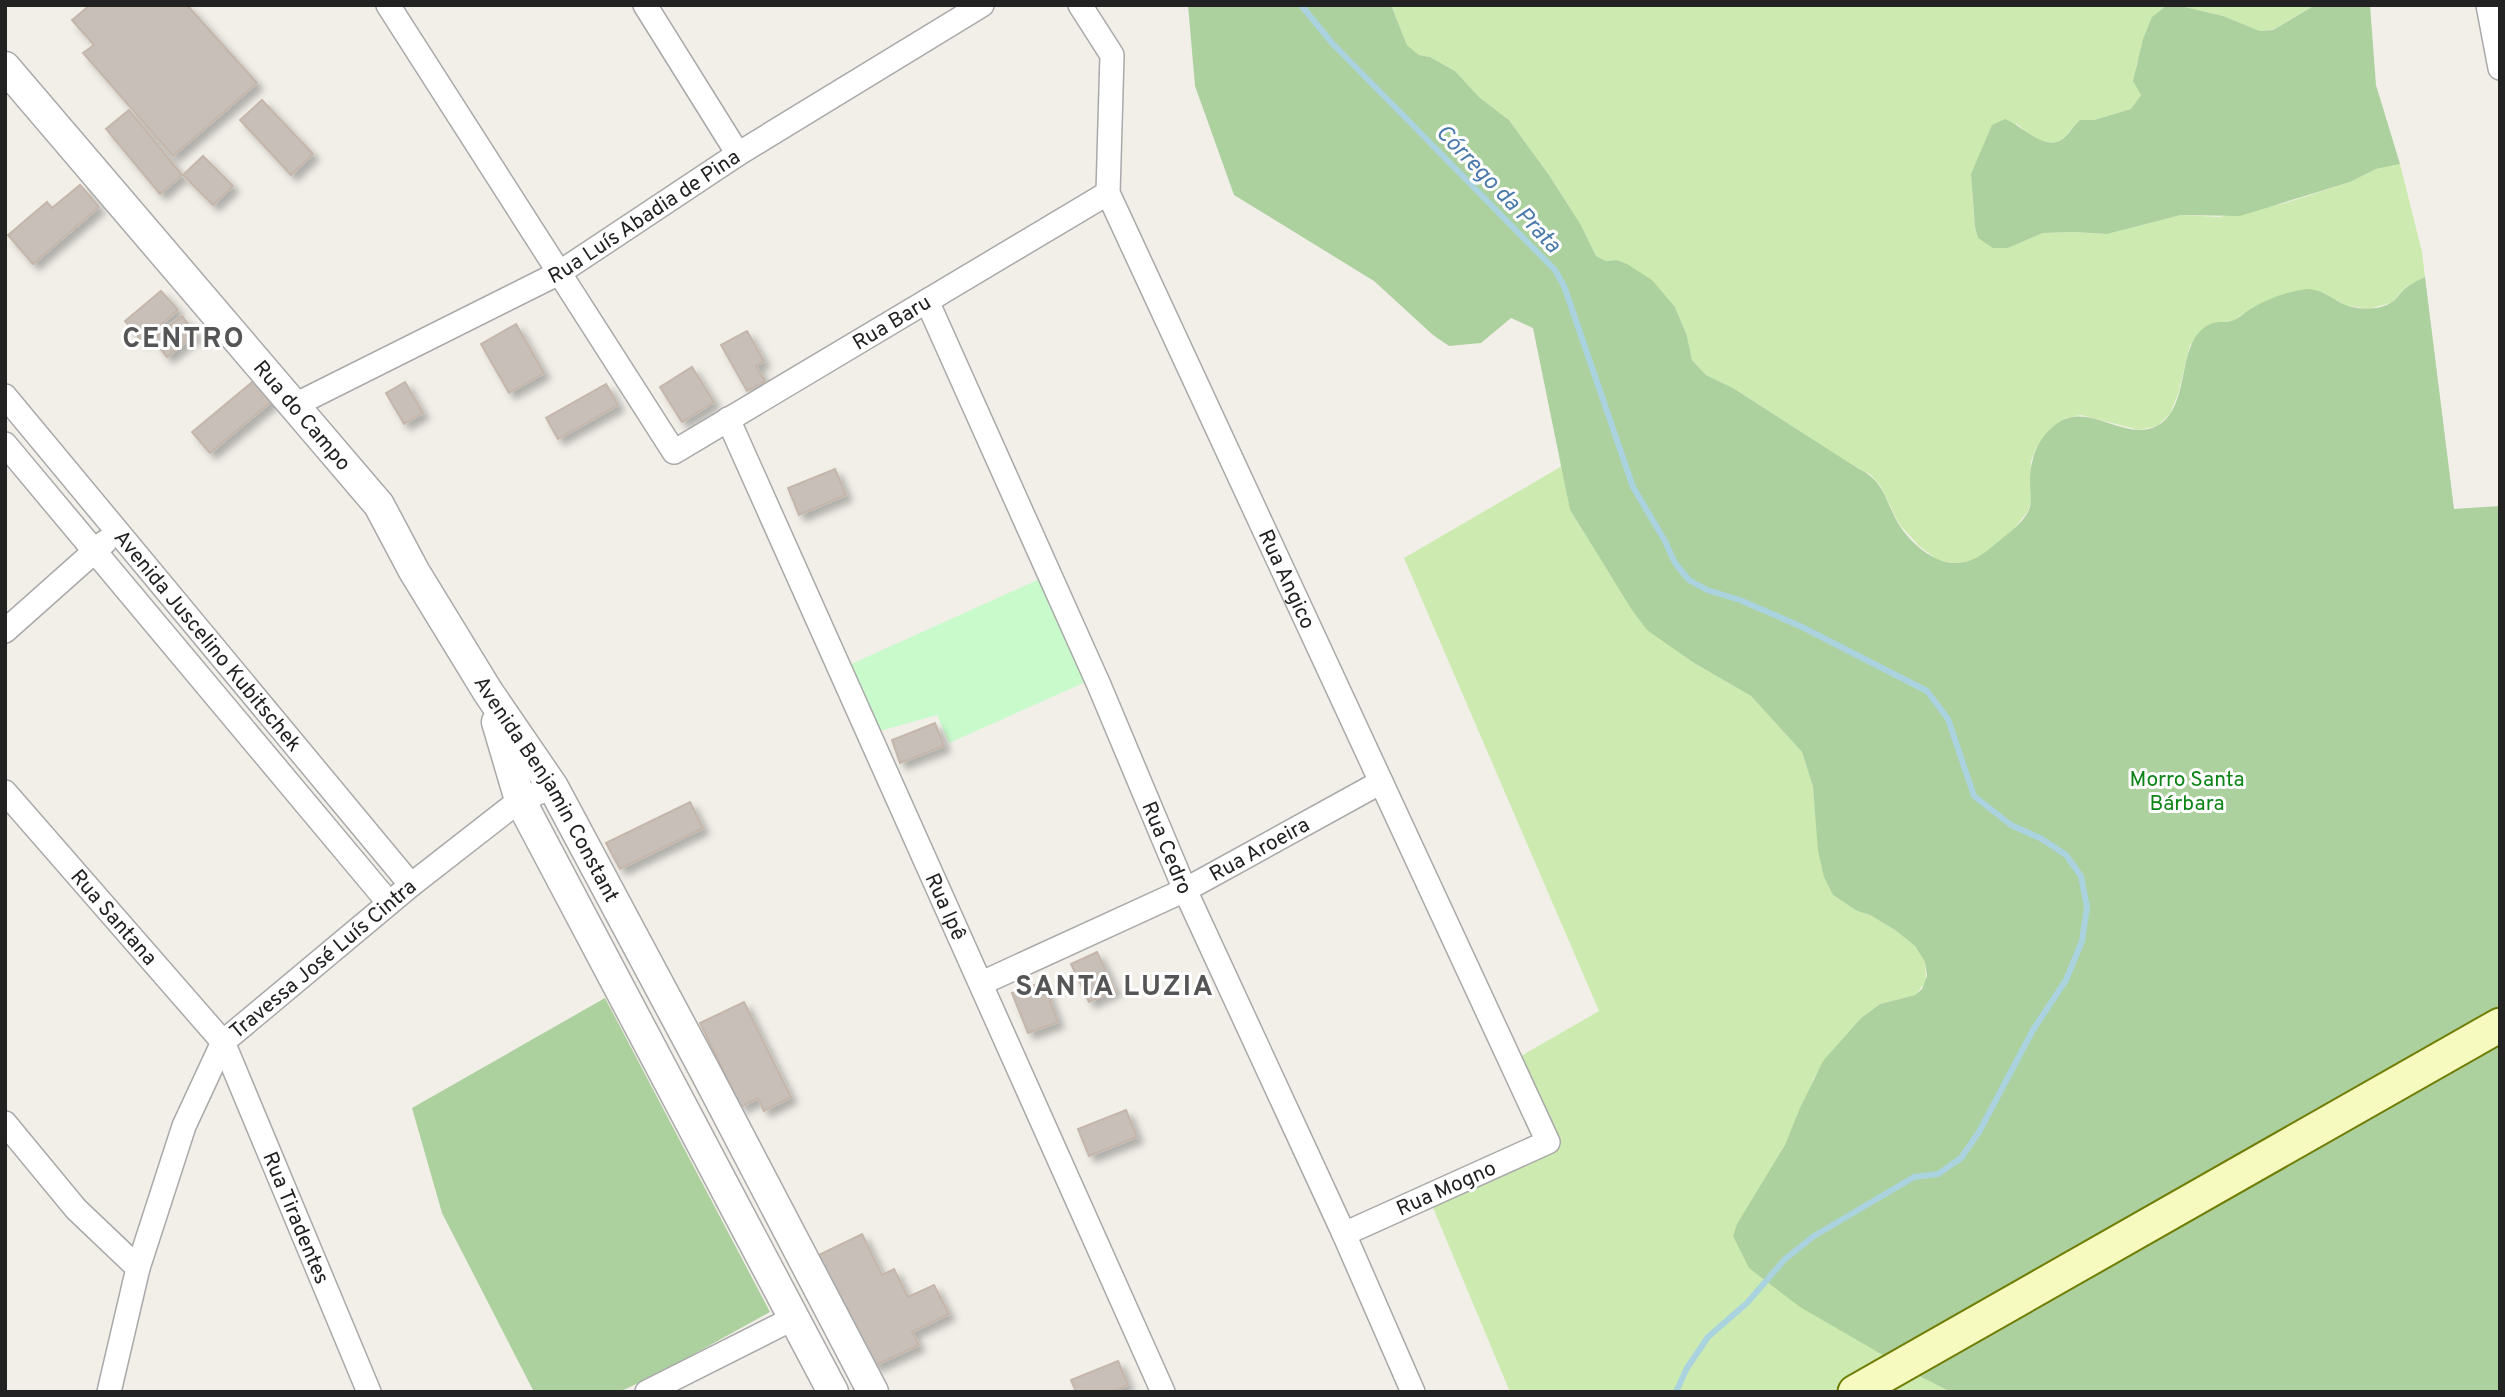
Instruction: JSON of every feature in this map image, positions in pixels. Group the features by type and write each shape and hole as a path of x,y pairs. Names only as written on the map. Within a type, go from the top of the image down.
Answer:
{"main road":[{"path":"1855,1392 2500,1025"}],"street":[{"path":"388,5 559,274"},
{"path":"645,5 738,154"},
{"name":"Rua Luís Abadia de Pina","path":"295,405 559,274 738,154 982,5"},
{"name":"Rua Angico","path":"1080,5 1112,55 1108,192 1548,1142"},
{"path":"2488,5 2500,68"},
{"name":"Rua do Campo","path":"5,67 380,505 414,571 488,692"},
{"name":"Rua Baru","path":"559,274 674,452 1108,192"},
{"name":"Rua Cedro","path":"928,301 1093,673 1185,890 1344,1234 1413,1392"},
{"name":"Avenida Juscelino Kubitschek","path":"5,397 411,885"},
{"name":"Rua Ipê","path":"728,419 1163,1392"},
{"name":"Avenida Juscelino Kubitschek","path":"5,444 389,903"},
{"path":"5,631 117,531"},
{"path":"198,675 221,656"},
{"name":"Avenida Benjamin Constant","path":"488,692 553,787 873,1392"},
{"name":"Avenida Benjamin Constant","path":"488,692 520,800 833,1392"},
{"name":"Rua Aroeira","path":"982,983 1185,890 1381,782"},
{"name":"Travessa José Luís Cintra","path":"116,1385 138,1268 184,1126 223,1042 411,885 520,800 553,787"},
{"name":"Rua Santana","path":"5,792 223,1042"},
{"name":"Rua Tiradentes","path":"223,1042 369,1392"},
{"path":"674,1090 706,1073"},
{"path":"5,1123 76,1209 138,1268"},
{"name":"Rua Mogno","path":"1344,1234 1548,1142"},
{"path":"647,1392 794,1318"}],"green space":[{"name":"Morro Santa Bárbara","path":"1188,5 1391,5 1407,45 1419,55 1430,57 1455,71 1479,97 1509,120 1581,225 1596,256 1606,261 1616,260 1627,264 1652,280 1675,307 1687,336 1692,360 1706,375 1733,388 1874,479 1898,523 1909,537 1923,551 1948,562 1963,562 1977,557 2025,517 2030,504 2033,457 2044,436 2055,425 2067,418 2080,417 2132,429 2144,430 2157,426 2168,416 2176,403 2193,342 2201,331 2213,323 2232,321 2271,299 2307,289 2353,307 2381,307 2425,277 2454,509 2500,506 2500,1392 1951,1392 1800,1307 1749,1268 1733,1236 1737,1224 1785,1145 1823,1061 1861,1018 1880,1004 1915,995 1922,989 1927,976 1925,962 1915,946 1895,930 1870,915 1857,911 1833,895 1824,877 1818,851 1813,787 1802,752 1751,696 1694,663 1647,630 1570,510 1533,328 1511,318 1481,343 1449,346 1433,335 1374,281 1234,195 1195,86"},
{"path":"1391,5 2315,5 2272,30 2260,31 2223,16 2185,7 2140,54 2136,66 2141,95 2131,109 2094,120 2080,120 2062,139 2053,143 2036,138 2017,124 1971,174 1978,238 2008,248 2043,233 2107,234 2181,215 2219,217 2282,204 2350,182 2376,169 2400,164 2422,252 2425,277 2406,287 2391,303 2368,309 2345,305 2327,295 2253,307 2233,321 2213,323 2190,345 2178,394 2170,414 2157,426 2139,430 2081,415 2066,418 2054,426 2037,447 2031,461 2032,498 2028,511 2013,530 1976,560 1955,563 1938,560 1919,546 1899,524 1881,487 1871,475 1733,388 1706,375 1692,360 1687,336 1675,307 1616,260 1606,261 1596,256 1581,225 1509,120 1479,97 1455,71 1430,57 1419,55 1407,45"},
{"path":"2315,5 2370,5 2376,85 2400,164 2376,169 2350,182 2240,216 2181,215 2107,234 2043,233 2008,248 1993,248 1978,238 1971,174 1992,125 2005,119 2040,140 2054,143 2064,138 2080,120 2094,120 2131,109 2141,95 2133,81 2143,39 2152,17 2166,6 2185,7 2223,16 2260,31 2273,30"},
{"path":"1562,466 1570,510 1611,576 1674,648 1694,663 1751,696 1802,752 1813,787 1816,816 1833,895 1857,911 1870,915 1895,930 1915,946 1925,962 1926,982 1915,995 1880,1004 1861,1018 1839,1043 1815,1076 1785,1145 1762,1185 1901,1364 1851,1392 1510,1392 1431,1203 1555,1143 1516,1059 1599,1011 1404,558"},
{"path":"1042,578 1090,680 949,743 937,715 880,731 849,665"},
{"path":"605,998 770,1312 658,1374 619,1392 534,1392 442,1213 412,1108"},
{"path":"1919,1376 1951,1392 1889,1392"}],"building":[{"path":"90,5 187,5 257,83 173,156 83,53 94,45 72,20"},
{"path":"262,100 313,154 291,175 240,120"},
{"path":"129,110 182,175 160,194 106,129"},
{"path":"203,156 233,186 213,205 183,175"},
{"path":"80,185 99,207 33,264 8,235 47,202 52,208"},
{"path":"161,291 178,310 142,341 125,321"},
{"path":"182,316 196,334 167,357 153,339"},
{"path":"516,324 544,373 509,393 481,344"},
{"path":"747,331 764,361 756,366 765,381 747,391 721,345"},
{"path":"692,367 714,402 682,422 660,387"},
{"path":"256,379 273,400 210,453 192,432"},
{"path":"405,382 423,413 404,424 386,393"},
{"path":"606,384 618,405 558,439 546,418"},
{"path":"835,469 846,495 799,515 788,488"},
{"path":"935,723 944,746 900,763 892,740"},
{"path":"690,802 703,828 620,869 606,843"},
{"path":"1097,952 1115,990 1089,1002 1071,964"},
{"path":"1043,982 1058,1022 1028,1033 1012,993"},
{"path":"744,1002 791,1097 764,1111 758,1098 741,1107 700,1023"},
{"path":"1126,1110 1137,1137 1089,1156 1078,1129"},
{"path":"862,1234 882,1275 894,1269 908,1297 934,1285 949,1314 912,1332 919,1345 874,1366 819,1255"},
{"path":"1118,1361 1128,1385 1111,1392 1076,1392 1071,1380"}],"waterway":[{"name":"Córrego da Prata","path":"1301,5 1332,43 1555,270 1564,286 1633,487 1675,563 1689,580 1707,590 1740,600 1800,626 1927,691 1948,719 1974,796 2011,825 2042,839 2066,855 2081,876 2087,907 2082,941 2066,980 2033,1030 1979,1132 1961,1158 1938,1174 1914,1177 1814,1236 1785,1259 1747,1303 1708,1337 1687,1368 1676,1392"}],"district":[{"name":"CENTRO","path":"184,337"},
{"name":"SANTA LUZIA","path":"1115,985"}]}
